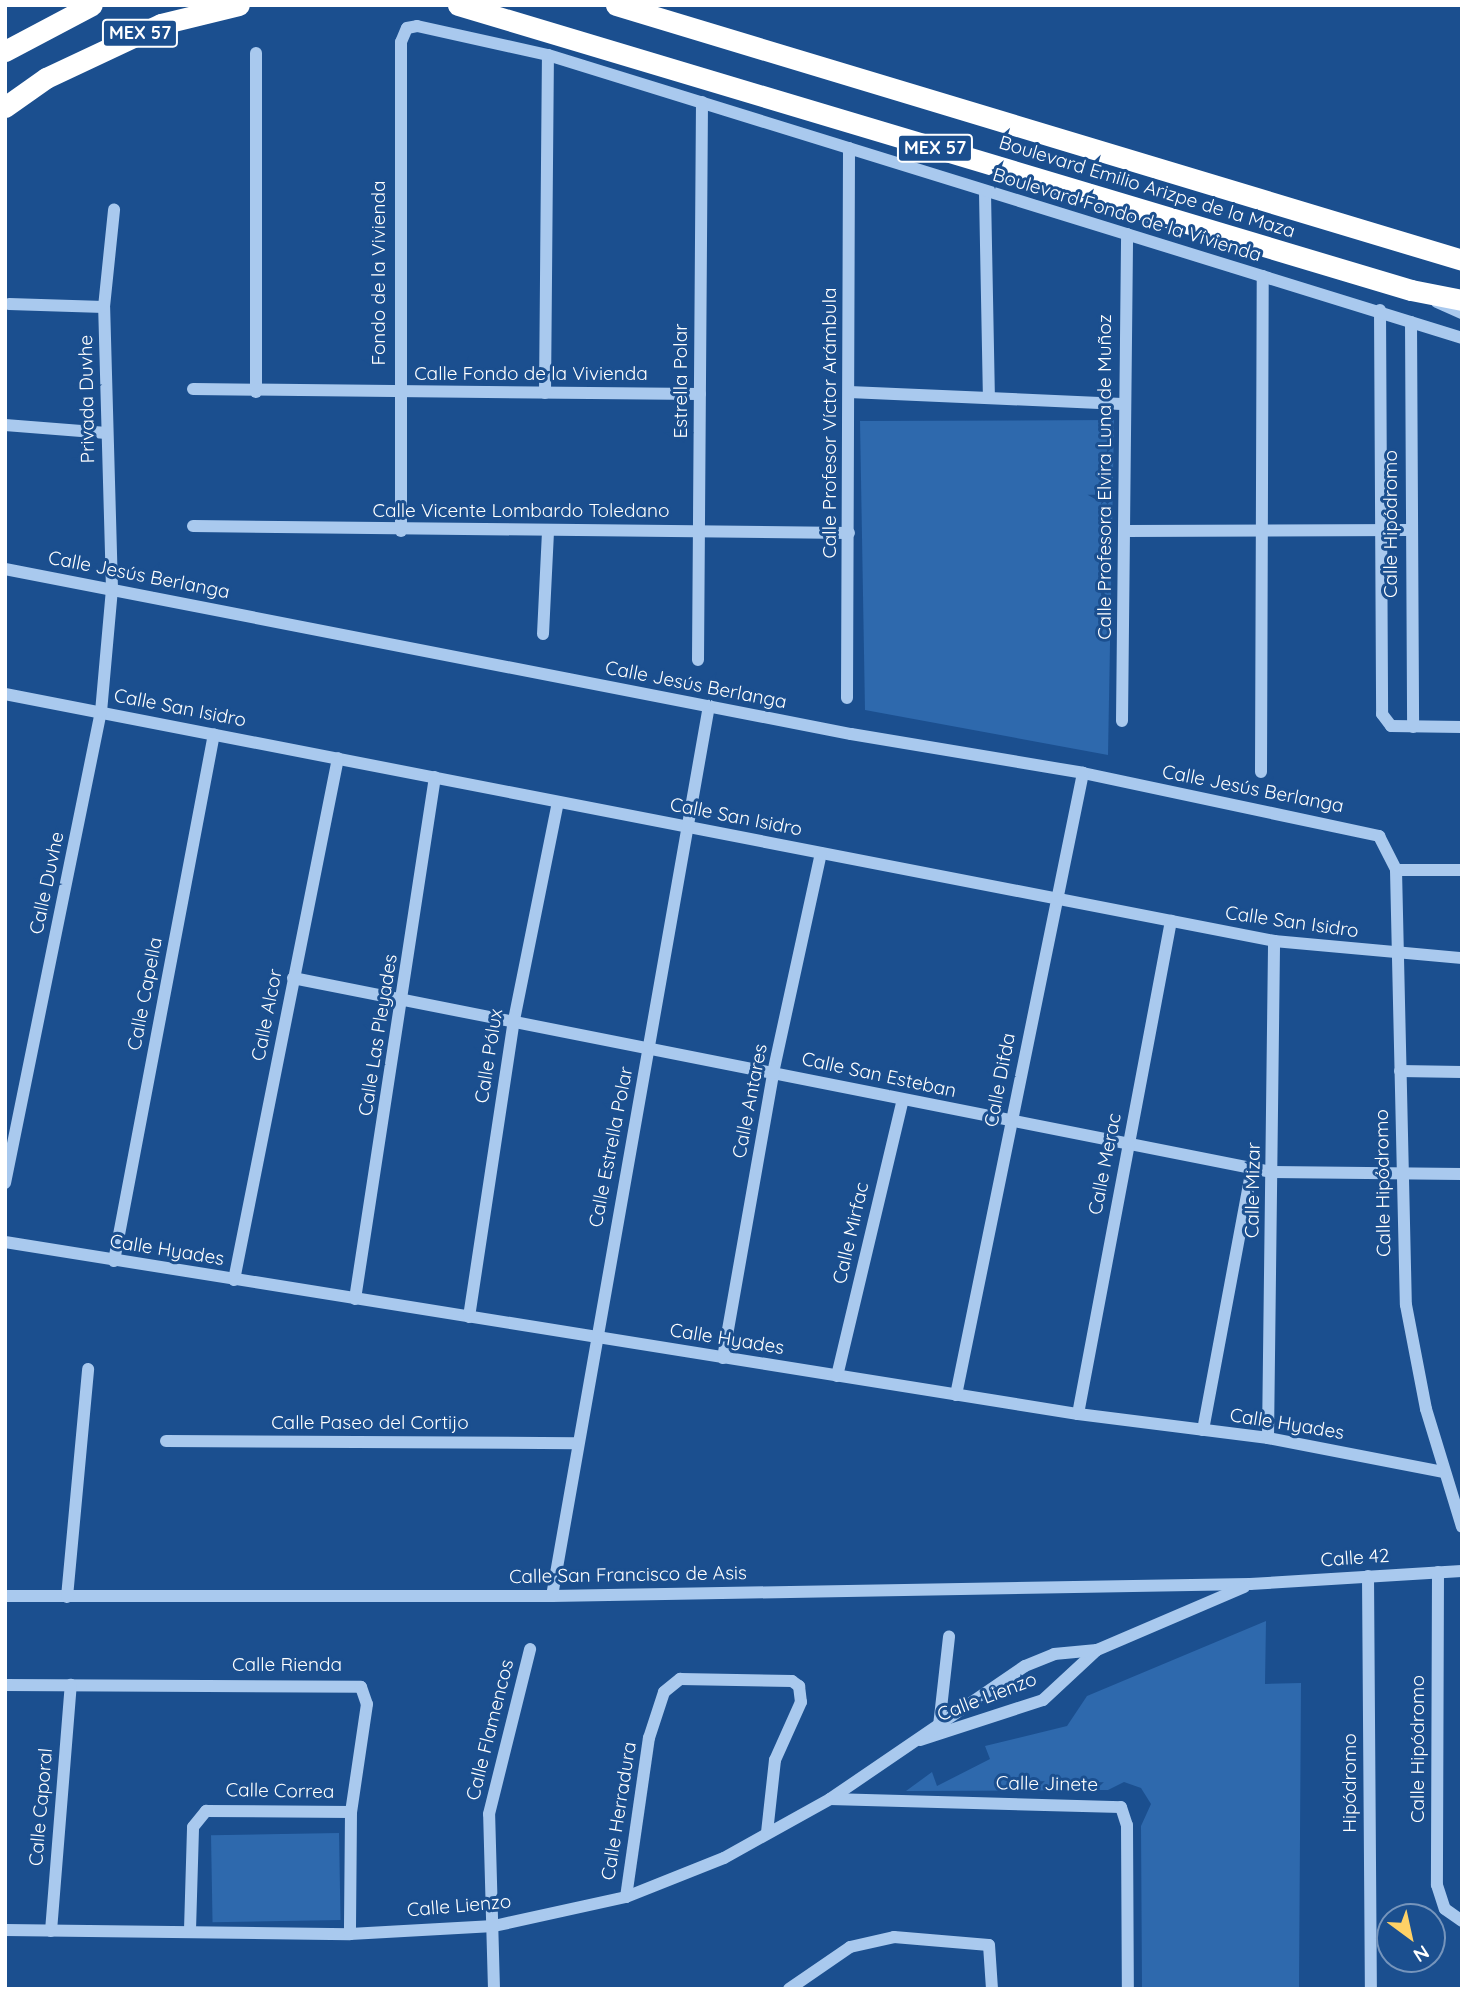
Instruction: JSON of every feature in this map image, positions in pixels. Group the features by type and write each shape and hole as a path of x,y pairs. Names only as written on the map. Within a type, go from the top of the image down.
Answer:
{"highway":[{"name":"MEX 57","path":"5,51 25,38 92,5"},
{"name":"MEX 57","path":"5,107 46,78 160,24 239,5"},
{"name":"Boulevard Emilio Arizpe de la Maza","path":"458,5 1411,290 1462,300"},
{"name":"Boulevard Emilio Arizpe de la Maza","path":"616,5 1462,260"}],"street":[{"name":"Boulevard Fondo de la Vivienda","path":"417,26 548,55 985,192 1380,310 1462,338"},
{"name":"Fondo de la Vivienda","path":"401,531 398,392 401,42 407,28 417,26"},
{"path":"256,53 256,392"},
{"path":"545,393 548,55"},
{"name":"Estrella Polar","path":"698,660 702,102"},
{"name":"Calle Profesor Víctor Arámbula","path":"847,698 849,148"},
{"path":"985,192 989,397"},
{"name":"Privada Duvhe","path":"112,589 104,307 114,210"},
{"name":"Calle Profesora Elvira Luna de Muñoz","path":"1122,721 1125,531 1122,404 1127,234"},
{"path":"1261,772 1263,275"},
{"path":"1411,290 1462,313"},
{"path":"9,304 104,307"},
{"name":"Calle Hipódromo","path":"1380,310 1382,714 1391,726 1413,727 1409,530 1411,322"},
{"name":"Calle Fondo de la Vivienda","path":"193,389 256,392 700,394"},
{"path":"849,392 1122,404"},
{"path":"5,425 107,433"},
{"name":"Calle Vicente Lombardo Toledano","path":"193,526 401,531 701,530 849,533"},
{"path":"1125,531 1261,528 1409,530"},
{"path":"543,634 548,531"},
{"name":"Calle Jesús Berlanga","path":"5,569 709,706 1083,773 1379,836"},
{"name":"Calle Duvhe","path":"5,1183 102,712 112,589"},
{"name":"Calle San Isidro","path":"5,694 1274,941 1401,957 1462,958"},
{"name":"Calle Estrella Polar","path":"552,1596 575,1443 691,828 709,706"},
{"path":"1413,727 1462,727"},
{"name":"Calle Capella","path":"114,1261 214,734"},
{"name":"Calle Alcor","path":"234,1280 338,758"},
{"name":"Calle Difda","path":"956,1395 1054,899 1083,773"},
{"name":"Calle Las Pleyades","path":"355,1299 404,998 435,777"},
{"name":"Calle Pólux","path":"469,1317 514,1020 558,802"},
{"name":"Calle Hipódromo","path":"1379,836 1396,870 1401,957 1400,1173 1406,1305 1443,1472 1462,1527"},
{"name":"Calle Antares","path":"723,1357 773,1073 821,853"},
{"path":"1396,870 1462,870"},
{"name":"Calle Merac","path":"1078,1414 1171,921"},
{"name":"Calle Mizar","path":"1268,1438 1274,941"},
{"name":"Calle San Esteban","path":"293,978 514,1020 1128,1146 1272,1172 1462,1174"},
{"path":"1400,1072 1462,1072"},
{"name":"Calle Mirfac","path":"837,1376 903,1100"},
{"name":"Calle Mizar","path":"1203,1430 1252,1168"},
{"name":"Calle Hyades","path":"5,1242 1078,1414 1268,1438 1443,1472"},
{"path":"67,1597 88,1369"},
{"name":"Calle Paseo del Cortijo","path":"166,1441 575,1443"},
{"name":"Calle Hipódromo","path":"1438,1572 1437,1885 1445,1909 1459,1920"},
{"name":"Calle 42","path":"1250,1584 1462,1572"},
{"name":"Hipódromo","path":"1368,1576 1371,1989"},
{"name":"Calle San Francisco de Asis","path":"5,1596 552,1596 1250,1584"},
{"name":"Calle Lienzo","path":"939,1730 1025,1666 1054,1654 1097,1650 1250,1584"},
{"path":"939,1730 949,1637"},
{"name":"Calle Flamencos","path":"494,1989 495,1926 489,1814 530,1649"},
{"name":"Calle Lienzo","path":"5,1930 190,1930 351,1934 495,1926 626,1897 724,1858 830,1799 916,1741 939,1730 1043,1700 1097,1650"},
{"name":"Calle Herradura","path":"626,1897 649,1738 664,1692 680,1679 792,1682 799,1686 801,1702 775,1760 767,1833"},
{"name":"Calle Rienda","path":"5,1685 361,1687 367,1704 352,1811 351,1934"},
{"name":"Calle Caporal","path":"51,1931 71,1685"},
{"name":"Calle Jinete","path":"830,1799 1121,1807 1128,1825 1128,1989"},
{"name":"Calle Correa","path":"190,1930 193,1827 206,1811 352,1811"},
{"path":"789,1989 850,1947 894,1937 989,1945 992,1989"}],"shaded area":[{"path":"1114,420 1108,755 865,710 860,421"},
{"path":"1266,1621 1265,1684 1301,1683 1299,1989 1142,1989 1141,1826 1151,1804 1141,1788 1124,1782 1108,1790 906,1791 932,1772 937,1786 990,1759 985,1746 1067,1726 1087,1696"},
{"path":"339,1833 341,1920 213,1922 211,1835"}]}
